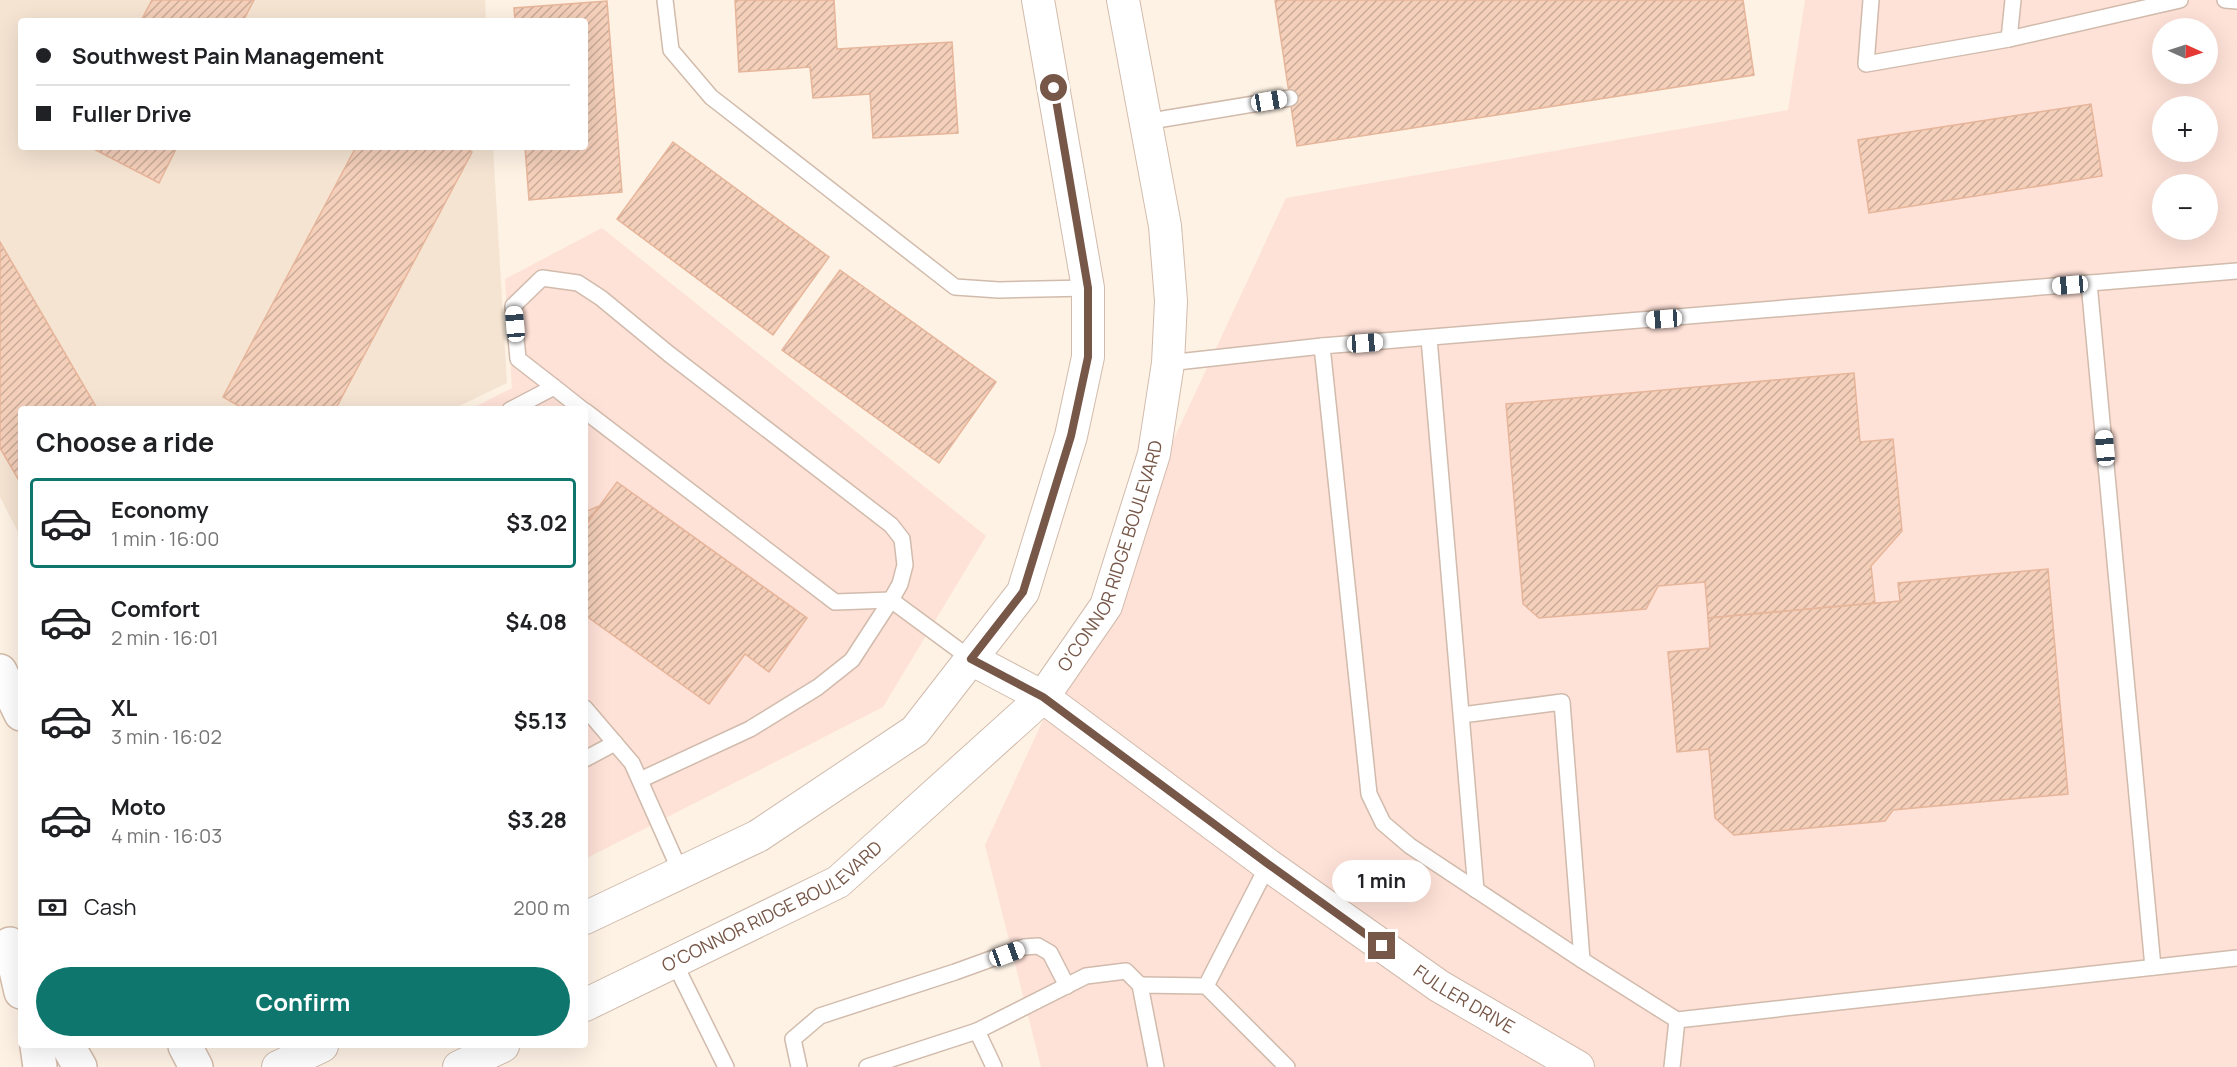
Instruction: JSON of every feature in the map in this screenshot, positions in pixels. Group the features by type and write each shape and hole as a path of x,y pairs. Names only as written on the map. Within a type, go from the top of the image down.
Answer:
{"main road":[{"path":"8,672 18,704"},
{"path":"10,944 18,979"},
{"path":"37,1048 40,1067"},
{"path":"69,1048 80,1067"},
{"path":"186,1048 196,1067"}],"street":[{"path":"588,917 758,836 915,731 1023,592 1071,436 1088,357 1088,288 1038,0"},
{"name":"O'CONNOR RIDGE BOULEVARD","path":"588,1004 838,882 1043,697 1106,606 1154,454 1168,363 1171,301 1165,226 1123,0"},
{"name":"FULLER DRIVE","path":"971,659 1043,697 1268,864 1439,986 1578,1067"},
{"path":"278,1067 318,1048"},
{"path":"459,1067 499,1048"}],"lane":[{"path":"665,0 671,50 711,97 955,287 999,290 1088,288"},
{"path":"1871,0 1866,64 2009,39 2180,0"},
{"path":"2009,39 2013,0"},
{"path":"2225,0 2237,1"},
{"path":"1146,122 1290,98"},
{"path":"1168,363 1322,346 2237,271"},
{"path":"579,406 518,359 513,306 542,278 578,283 601,298 669,354 891,525 902,539 905,565 900,584 852,660 818,687 750,729 639,780"},
{"path":"2090,283 2153,967"},
{"path":"1430,338 1476,890"},
{"path":"1322,346 1369,794 1383,823 1410,846 1677,1020 2237,958"},
{"path":"518,406 554,387"},
{"path":"588,413 835,602 891,600 971,659"},
{"path":"1462,715 1562,702 1582,960"},
{"path":"588,712 632,763 681,873"},
{"path":"588,758 615,744"},
{"path":"1206,986 1268,864"},
{"path":"799,1067 793,1039 820,1016 1024,947 1038,946 1050,953 1067,986"},
{"path":"674,962 726,1067"},
{"path":"867,1067 977,1031 1086,976 1126,971 1140,985 1156,1067"},
{"path":"1140,985 1206,986 1287,1067"},
{"path":"1672,1067 1677,1020"},
{"path":"977,1031 994,1067"}],"shaded area":[{"path":"0,0 485,0 486,18 18,18 18,150 493,150 507,383 459,406 18,406 18,532 0,497"},
{"path":"1805,0 2237,0 2237,1067 1041,1067 985,845 1286,198 1788,110"},
{"path":"602,228 986,536 883,707 588,857 588,406 477,406 512,388 505,279"}],"building":[{"path":"152,0 254,0 245,18 143,18"},
{"path":"735,0 834,0 837,49 952,42 958,133 873,138 870,94 813,98 810,67 739,72"},
{"path":"1275,0 1743,0 1754,75 1297,146"},
{"path":"607,1 622,192 529,200 525,150 588,150 588,18 515,18 514,8"},
{"path":"2091,104 2102,176 1869,213 1858,140"},
{"path":"673,142 829,257 773,335 617,219"},
{"path":"96,150 176,150 159,183"},
{"path":"354,150 469,150 472,152 337,406 239,406 223,397"},
{"path":"0,242 96,406 18,406 18,479 0,448"},
{"path":"840,270 996,382 939,463 782,350"},
{"path":"1854,373 1860,442 1893,439 1902,531 1871,566 1875,603 1708,618 1705,582 1658,586 1646,609 1539,618 1523,604 1506,404"},
{"path":"617,482 807,618 769,672 745,654 709,704 588,617 588,522"},
{"path":"599,506 588,522 588,511"},
{"path":"2048,569 2068,794 1893,810 1885,821 1734,835 1715,818 1709,749 1677,752 1668,652 1710,648 1708,618 1900,601 1898,583"}],"route":[{"path":"1054,88 1088,288 1088,357 1071,436 1023,592 971,659 1043,697 1382,946"}]}
